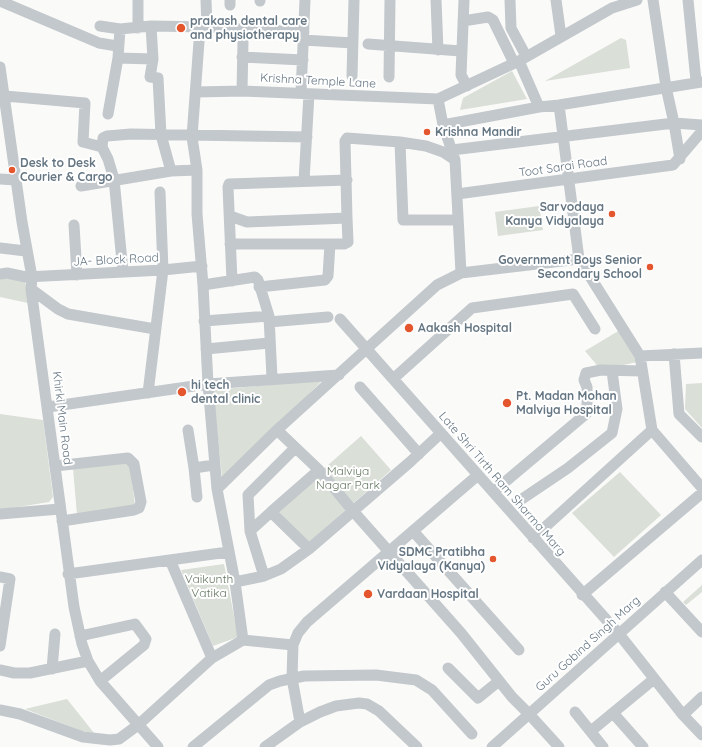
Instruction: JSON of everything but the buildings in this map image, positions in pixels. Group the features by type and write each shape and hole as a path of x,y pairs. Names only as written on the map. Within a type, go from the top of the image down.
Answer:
{"street":[{"path":"138,0 138,28"},
{"path":"206,0 192,137 197,170 197,214 202,266 204,321 214,465 228,552 235,582 243,640"},
{"path":"304,181 307,137 303,60 305,0"},
{"path":"352,76 354,0"},
{"path":"389,77 390,0"},
{"path":"436,0 438,50"},
{"path":"464,0 461,75 467,86"},
{"path":"510,0 509,14 511,28 519,60 538,106"},
{"path":"556,0 561,36"},
{"path":"461,273 454,155 443,125 438,100 519,60 612,8 637,0"},
{"path":"653,0 666,87 674,123 676,162"},
{"path":"443,125 538,106 559,105 699,82 688,0"},
{"path":"0,1 99,43 117,46"},
{"path":"463,21 488,17 493,20 519,60"},
{"path":"100,26 120,29 151,26 204,28 303,36 353,43"},
{"path":"151,26 153,59 150,77 158,78 161,135 170,171"},
{"path":"498,29 511,28"},
{"path":"108,114 118,58 117,46 120,29"},
{"path":"242,91 242,58 244,42"},
{"path":"368,44 461,51"},
{"path":"118,58 153,59"},
{"path":"242,58 303,60"},
{"name":"Khirki Main Road","path":"0,67 26,251 32,277 31,289 48,407 68,574 80,636 88,661 100,681 158,747"},
{"name":"Krishna Temple Lane","path":"196,92 242,91 305,93 438,100"},
{"path":"5,96 85,103 83,142 102,147"},
{"path":"559,105 579,259 640,356 652,430 702,488"},
{"path":"230,244 344,244 348,242 347,180 344,141 346,139 400,142 436,149 454,155 563,137 674,123 702,125"},
{"path":"676,162 702,130"},
{"path":"123,272 114,179 108,159 102,147 103,138 107,136 161,135 192,137 307,137"},
{"path":"400,142 403,220 458,220"},
{"name":"Toot Sarai Road","path":"457,194 569,179 676,162"},
{"path":"81,186 114,179 170,171 197,170"},
{"path":"0,179 16,180"},
{"path":"232,281 228,187 230,184 347,180"},
{"path":"148,393 163,270 160,192"},
{"path":"230,216 247,222 347,218"},
{"path":"74,224 77,275"},
{"path":"259,287 325,280 328,276 330,244"},
{"path":"0,248 26,251"},
{"path":"217,489 277,430 437,285 461,273 579,259"},
{"name":"JA- Block Road","path":"0,274 7,273 32,277 163,270 202,266"},
{"path":"203,285 255,277 258,280 269,319 269,343 272,378"},
{"path":"31,289 58,309 68,314 155,329"},
{"path":"393,379 472,308 573,294 595,329"},
{"path":"204,321 328,317"},
{"name":"Late Shri Tirth Ram Sharma Marg","path":"340,319 368,349 582,595 619,634 654,679 702,735"},
{"path":"206,349 269,343"},
{"path":"640,356 702,353"},
{"path":"674,354 679,414 702,437"},
{"path":"522,499 568,468 612,433 617,409 612,371"},
{"path":"493,492 587,413 587,387 584,380 586,373 642,371"},
{"path":"48,407 208,384 272,378 339,375"},
{"path":"360,387 419,454"},
{"path":"188,430 198,497"},
{"path":"277,430 319,470 353,511 461,633 512,697 559,747"},
{"path":"533,538 652,430"},
{"path":"235,582 264,576 281,570 309,549 419,454 441,433"},
{"path":"264,576 250,531 248,495 295,448"},
{"path":"55,466 128,458 134,464 141,502 139,508 134,510 62,522"},
{"path":"194,468 214,465"},
{"path":"250,531 319,470"},
{"path":"300,722 292,678 293,645 307,622 478,475"},
{"path":"582,595 702,493"},
{"path":"0,514 60,509"},
{"path":"271,512 309,549"},
{"path":"412,531 519,650"},
{"path":"68,574 228,552"},
{"path":"170,560 212,658"},
{"name":"Guru Gobind Singh Marg","path":"492,747 702,560"},
{"path":"0,577 10,579 0,646"},
{"path":"665,592 702,632"},
{"path":"80,636 135,624 146,639 144,645 100,681"},
{"path":"52,669 55,634"},
{"path":"0,710 20,714 84,737 103,740 119,739 138,725 212,658 243,640 293,645"},
{"path":"0,670 14,673 30,673 88,661"},
{"path":"448,668 478,698 499,681"},
{"path":"192,747 269,685 304,676 376,675 416,680 432,690 472,734"},
{"path":"591,730 654,679"},
{"path":"683,714 702,697"},
{"path":"266,747 300,722 336,706 352,703 367,704 379,711 417,747"},
{"path":"575,712 591,730 603,747"},
{"path":"613,712 643,747"}],"green space":[{"path":"621,38 626,40 630,68 545,81"},
{"path":"512,71 527,99 460,110 463,98"},
{"path":"539,206 543,230 498,236 495,212"},
{"path":"0,275 25,279 28,303 0,297"},
{"path":"620,330 637,362 601,370 585,351"},
{"path":"323,380 248,454 222,477 213,390"},
{"path":"702,383 702,428 685,409 686,384"},
{"path":"0,414 43,420 53,497 49,502 0,510"},
{"name":"Malviya Nagar Park","path":"361,436 391,470 307,544 277,510"},
{"path":"129,459 135,505 77,515 73,468"},
{"path":"620,472 661,515 614,557 572,513"},
{"name":"Vaikunth Vatika","path":"224,564 238,637 213,646 181,570"},
{"path":"702,585 702,592 686,605 683,602"},
{"path":"67,699 94,733 82,731 25,709"}],"place":[{"name":"prakash dental care and physiotherapy","path":"181,28"},
{"name":"Krishna Mandir","path":"427,132"},
{"name":"Desk to Desk Courier & Cargo","path":"12,170"},
{"name":"Sarvodaya Kanya Vidyalaya","path":"612,214"},
{"name":"Government Boys Senior Secondary School","path":"650,267"},
{"name":"Aakash Hospital","path":"409,328"},
{"name":"hi tech dental clinic","path":"182,392"},
{"name":"Pt. Madan Mohan Malviya Hospital","path":"507,403"},
{"name":"SDMC Pratibha Vidyalaya (Kanya)","path":"493,559"},
{"name":"Vardaan Hospital","path":"368,594"}]}
